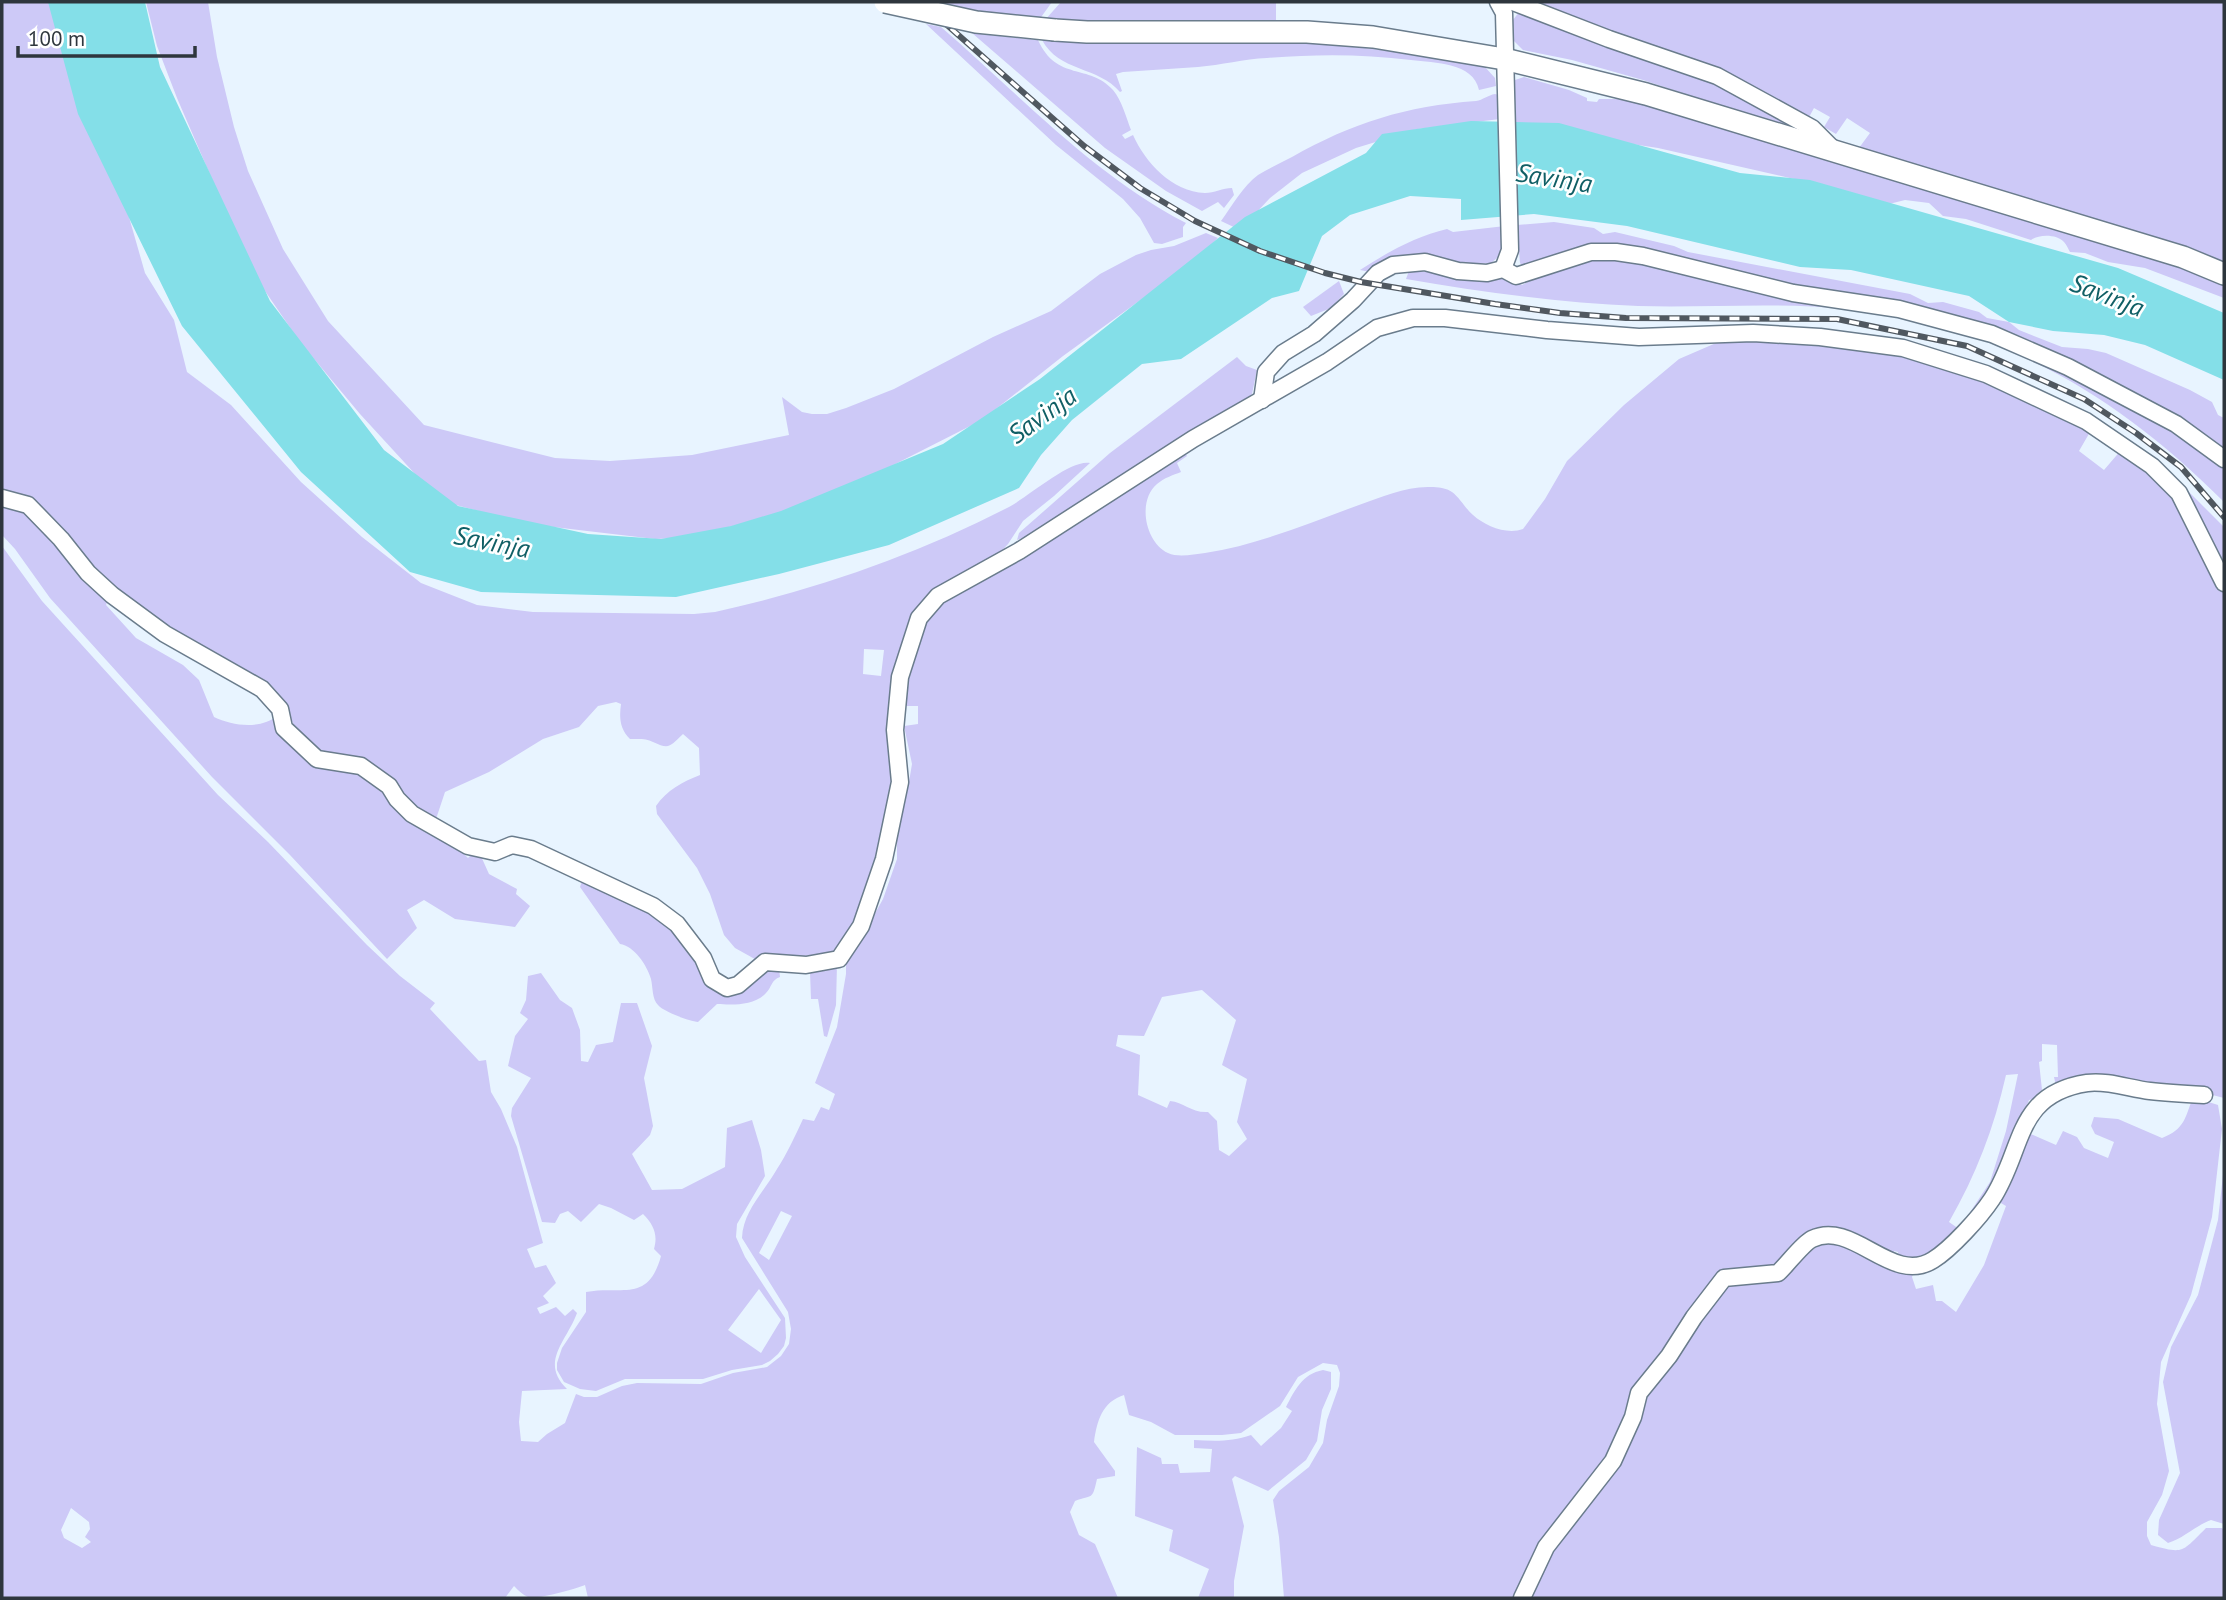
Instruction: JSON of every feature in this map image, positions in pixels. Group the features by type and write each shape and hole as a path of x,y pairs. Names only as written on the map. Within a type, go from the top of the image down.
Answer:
{"main road":[{"path":"885,2 976,22 1055,30 1307,32 1385,39 1504,59 1646,94 2169,253 2224,274"}],"street":[{"path":"1498,2 1504,13 1510,250 1503,269"},
{"path":"1513,2 1717,76 1812,128 1836,152"},
{"path":"1262,400 1266,372 1283,353 1314,334 1353,300 1378,273 1393,265 1425,262 1468,272 1487,273 1503,269 1522,276 1591,252 1616,252 1643,256 1793,293 1899,309 1992,334 2068,366 2116,391 2176,424 2224,459"},
{"path":"2,498 28,505 61,539 88,573 112,595 154,626 262,689 280,709 284,728 317,759 360,766 389,786 412,814 468,846 495,852 512,845 531,849 653,906 677,924 703,958 712,979 727,988 738,985 765,962 806,965 839,959 861,926 884,859 900,782 895,730 900,677 919,618 938,596 1019,551 1193,439 1326,362 1377,328 1413,318 1445,318 1639,337 1753,333 1800,336 1903,348 1986,374 2086,421 2152,466 2179,493 2224,583"},
{"path":"1522,1598 1546,1547 1613,1461 1633,1417 1639,1393 1670,1356 1694,1317 1724,1278 1778,1273 1812,1240 1831,1236 1851,1241 1902,1265 1914,1266 1932,1261 1968,1229 1993,1199 2028,1119 2044,1098 2090,1082 2204,1095"}],"shaded area":[{"path":"2,2 58,2 127,210 145,273 174,320 187,372 231,405 301,482 362,537 421,583 477,605 533,612 715,612 828,582 901,556 1007,508 1071,467 1090,463 1023,521 995,558 932,596 904,643 901,748 882,877 837,952 762,963 735,948 724,935 710,894 697,868 657,814 656,806 665,795 700,775 699,748 683,734 667,746 648,740 630,739 621,723 621,704 616,702 598,706 579,727 543,739 489,772 445,792 434,825 382,777 316,753 300,738 283,702 274,691 254,676 141,613 92,572 45,516 2,493","holes":["864,649 884,650 881,676 863,674"]},
{"path":"146,2 208,2 217,57 248,171 283,249 328,321 424,425 555,458 610,461 692,455 789,435 782,397 802,412 812,414 827,414 846,408 894,389 993,337 1051,311 1100,274 1136,255 1174,246 1206,233 1218,238 1193,262 1063,356 982,420 802,509 684,538 655,539 528,524 452,504 427,487 360,414 300,342 252,272 177,98 157,46"},
{"path":"936,2 1052,2 1039,20 942,8"},
{"path":"1061,2 1276,2 1276,20 1045,20"},
{"path":"1532,2 2224,2 2224,264 1859,148 1870,133 1847,118 1836,134 1824,127 1830,117 1814,108 1808,119"},
{"path":"1519,12 1691,70 1768,108 1806,134 1643,80 1572,60 1523,50 1512,39 1513,20"},
{"path":"926,24 941,27 1058,132 1119,181 1186,223 1183,237 1162,244 1154,243 1140,218 1123,199 1056,145"},
{"path":"972,33 1038,40 1054,62 1094,77 1113,90 1131,130 1122,135 1125,139 1133,135 1161,174 1193,191 1208,193 1232,188 1234,195 1224,208 1218,202 1202,211 1166,191 1105,148"},
{"path":"1042,40 1101,44 1333,44 1485,67 1495,78 1496,86 1479,90 1469,74 1441,63 1321,55 1123,72 1116,74 1122,91 1120,92 1101,77 1058,58"},
{"path":"1524,77 1569,90 1587,98 1587,101 1623,99 1998,209 2224,281 2224,298 2145,268 2108,262 2085,253 2070,252 2057,237 2043,236 2031,240 1966,219 1943,216 1929,203 1905,200 1889,204 1829,187 1658,148 1514,126 1515,80"},
{"path":"1499,95 1500,119 1418,129 1356,148 1302,173 1270,198 1240,230 1221,221 1243,190 1258,175 1314,145 1380,118 1426,107 1476,101"},
{"path":"1554,222 1594,228 1603,234 1615,232 1688,252 1910,294 1928,303 1943,302 1979,312 1987,318 2009,322 2019,330 2062,347 2106,353 2212,402 2218,415 2224,418 2224,455 2038,349 1621,249 1524,268 1520,263 1517,225"},
{"path":"1505,226 1502,251 1491,263 1375,273 1360,270 1380,257 1435,232"},
{"path":"1621,256 1958,328 2095,385 2224,462 2224,502 2183,463 2097,398 2052,371 2004,349 1954,331 1901,317 1845,309 1793,306 1609,305 1521,296 1406,279 1409,271 1421,271 1478,281 1500,277 1522,285 1566,262"},
{"path":"1339,281 1344,294 1331,308 1311,316 1303,307"},
{"path":"1723,340 1796,340 1884,351 1969,373 2010,388 2051,408 2090,432 2079,451 2104,470 2122,449 2146,465 2176,494 2224,590 2224,1098 2201,1092 2093,1081 2074,1083 2057,1091 2054,1077 2058,1077 2057,1045 2042,1044 2042,1061 2039,1062 2042,1090 2037,1094 2037,1098 2029,1100 2028,1111 1999,1181 1970,1225 1934,1258 1912,1265 1902,1261 1898,1252 1894,1251 1892,1256 1886,1256 1848,1238 1826,1238 1811,1245 1777,1271 1719,1278 1716,1284 1775,1277 1817,1247 1834,1241 1844,1241 1914,1271 1912,1277 1916,1289 1933,1285 1936,1301 1942,1301 1956,1312 1984,1265 2006,1206 1994,1199 1997,1194 2001,1197 2004,1193 1999,1189 2024,1131 2056,1145 2063,1131 2077,1137 2084,1148 2108,1158 2114,1142 2095,1134 2091,1126 2094,1117 2118,1119 2162,1138 2180,1127 2193,1097 2218,1105 2222,1129 2212,1217 2191,1295 2161,1362 2157,1404 2169,1471 2162,1495 2147,1522 2147,1536 2151,1545 2176,1550 2186,1547 2206,1528 2222,1528 2224,1598 1284,1598 1273,1500 1279,1491 1309,1467 1323,1443 1340,1373 1337,1365 1323,1363 1298,1377 1280,1406 1241,1433 1175,1435 1151,1422 1129,1415 1124,1395 1110,1402 1099,1420 1094,1442 1115,1471 1115,1476 1097,1479 1093,1494 1075,1501 1070,1512 1079,1535 1095,1544 1118,1598 588,1598 585,1585 533,1598 524,1595 514,1586 505,1598 2,1598 2,546 42,601 218,795 268,842 367,945 400,976 435,1003 430,1009 479,1061 486,1060 491,1092 517,1147 543,1243 527,1249 535,1268 546,1265 556,1283 543,1296 549,1303 537,1308 540,1314 556,1307 565,1316 573,1309 577,1313 555,1360 555,1370 567,1389 522,1391 519,1422 521,1441 538,1442 565,1423 576,1394 597,1397 622,1386 637,1383 701,1384 733,1373 767,1367 781,1356 789,1344 791,1329 788,1312 742,1238 743,1228 750,1210 784,1157 803,1119 814,1121 821,1107 829,1110 835,1094 815,1083 837,1027 846,974 846,957 856,948 883,899 897,859 897,813 909,782 912,764 904,726 918,724 918,706 901,706 902,685 918,633 936,604 1021,557 1123,488 1185,453 1187,456 1177,463 1181,472 1157,484 1147,500 1146,521 1149,531 1160,548 1172,554 1205,553 1244,545 1403,490 1422,487 1450,491 1473,515 1490,526 1510,531 1523,529 1545,499 1567,461 1624,405 1679,359","holes":["1202,990 1236,1020 1222,1065 1247,1079 1237,1122 1247,1139 1229,1156 1219,1150 1217,1121 1208,1112 1170,1101 1167,1108 1138,1095 1140,1055 1116,1046 1118,1035 1144,1036 1162,997","2018,1074 2006,1131 1990,1182 1959,1229 1949,1222 1983,1151 2006,1075","781,1211 792,1216 769,1260 759,1253","71,1508 89,1522 90,1529 85,1537 91,1542 82,1548 64,1538 61,1530"]},
{"path":"1237,357 1246,366 1257,370 1252,394 1242,404 1112,481 1030,535 1017,540 1019,533 1110,453"},
{"path":"2166,469 2224,527 2224,577 2164,470"},
{"path":"2,503 22,509 108,599 106,605 136,638 183,665 199,680 214,717 230,723 255,725 278,715 294,746 371,779 468,858 471,855 469,852 480,854 489,874 517,889 516,894 530,906 515,927 455,919 424,900 407,910 417,928 387,959 290,855 212,777 50,598 2,535"},
{"path":"582,881 621,897 668,922 719,987 768,968 779,968 780,977 761,997 743,1004 717,1004 698,1022 671,1013 656,1003 651,979 643,962 630,948 620,944 580,887"},
{"path":"837,964 836,1005 827,1037 824,1036 818,999 811,999 810,972"},
{"path":"541,973 560,1000 572,1008 580,1030 581,1061 588,1062 596,1045 613,1042 621,1003 637,1003 652,1046 644,1078 653,1126 650,1135 632,1154 652,1190 682,1189 725,1167 727,1128 752,1120 765,1176 737,1224 736,1237 745,1257 785,1318 784,1346 770,1361 703,1379 625,1379 596,1391 580,1389 564,1382 557,1370 557,1363 562,1348 586,1312 586,1292 641,1287 649,1281 661,1256 654,1249 655,1235 650,1222 643,1214 634,1220 599,1204 581,1222 568,1211 560,1214 555,1223 542,1222 511,1116 512,1108 531,1078 508,1066 515,1036 528,1019 520,1013 526,1000 528,976","holes":["759,1289 781,1320 761,1353 728,1330"]},
{"path":"2224,1166 2224,1524 2211,1520 2168,1543 2158,1535 2159,1520 2180,1473 2163,1382 2171,1347 2198,1295 2218,1220"},
{"path":"1323,1370 1331,1372 1331,1389 1322,1410 1317,1441 1306,1460 1268,1491 1235,1476 1232,1479 1244,1526 1234,1581 1234,1598 1198,1598 1209,1569 1169,1551 1173,1530 1135,1516 1137,1447 1161,1458 1162,1464 1178,1464 1180,1473 1210,1472 1212,1449 1194,1448 1194,1440 1230,1440 1251,1435 1261,1446 1281,1428 1292,1411 1286,1407 1304,1379"}],"water":[{"name":"Savinja","path":"48,2 145,2 160,67 270,301 384,450 458,506 588,534 661,539 731,526 781,511 943,444 1040,379 1245,217 1366,153 1382,134 1471,121 1559,123 1740,173 1810,180 2118,268 2224,313 2224,380 2145,345 2104,335 2053,331 2009,322 1969,296 1851,270 1800,267 1627,226 1534,214 1461,220 1461,199 1410,196 1350,215 1322,236 1299,291 1272,298 1181,359 1142,364 1072,420 1041,455 1019,488 889,545 676,597 481,592 410,572 301,472 182,326 78,114"}],"railway":[{"path":"921,2 1084,146 1140,188 1195,221 1260,251 1361,282 1560,313 1626,318 1837,319 1967,346 2084,399 2136,433 2181,467 2224,517"}]}
